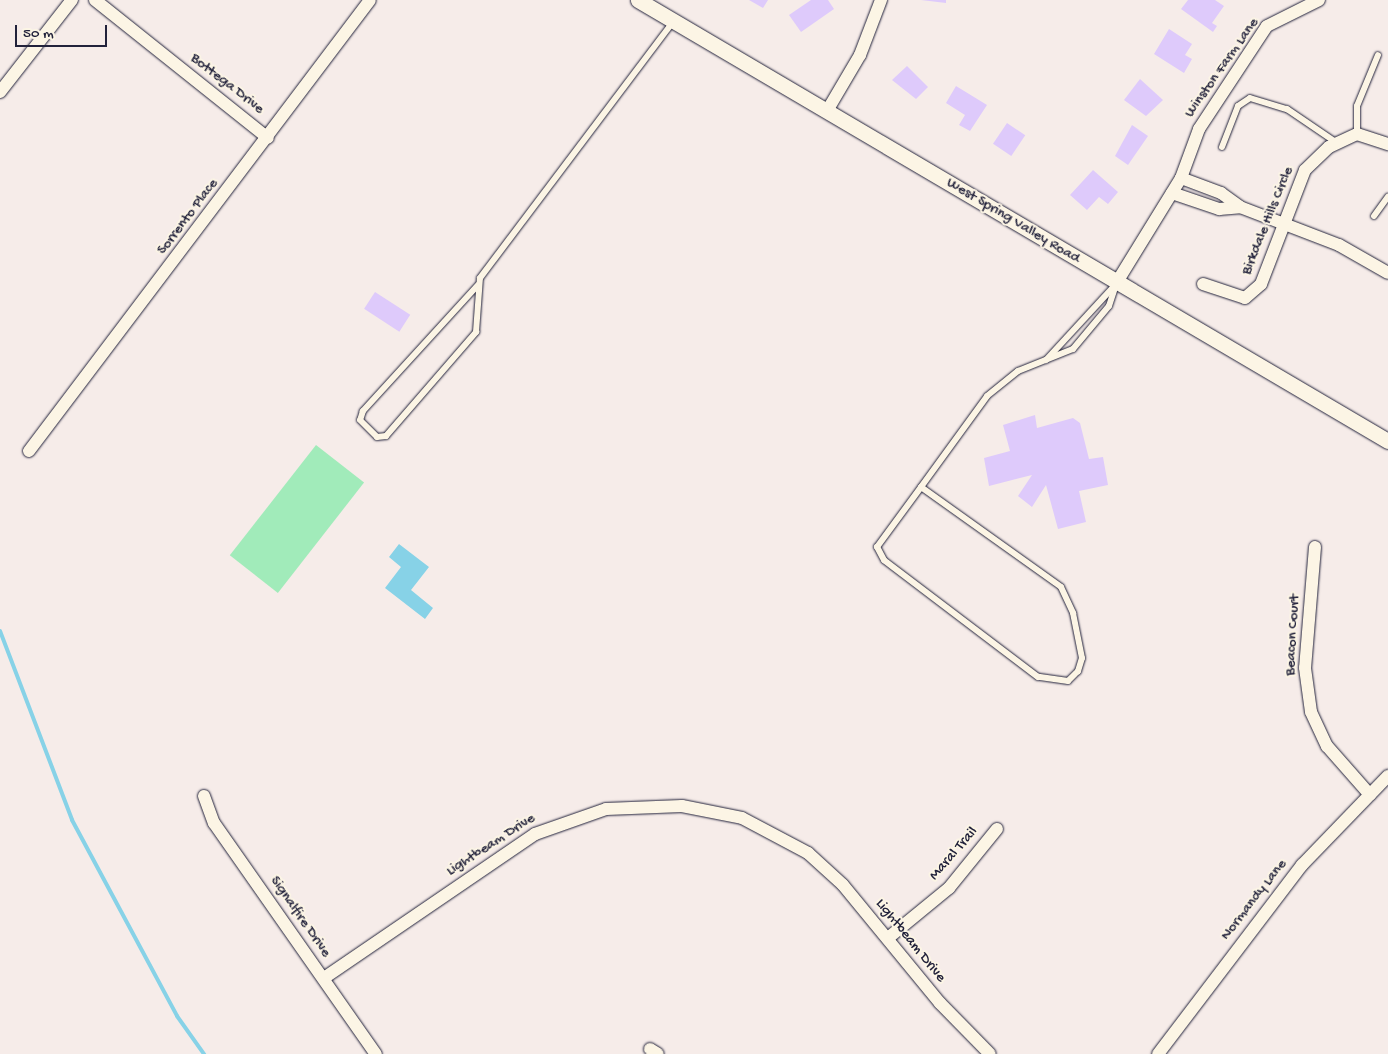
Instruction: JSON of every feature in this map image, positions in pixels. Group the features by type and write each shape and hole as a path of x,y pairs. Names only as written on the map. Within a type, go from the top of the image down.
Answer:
{"street":[{"path":"0,92 72,0"},
{"name":"Bottega Drive","path":"95,0 268,138"},
{"name":"Sorrento Place","path":"29,450 268,138 370,0"},
{"name":"West Spring Valley Road","path":"638,0 1388,441"},
{"path":"827,111 860,55 881,0"},
{"name":"Winston Farm Lane","path":"1117,282 1181,178 1198,129 1267,26 1319,0"},
{"path":"1357,134 1388,144"},
{"name":"Birkdale Hills Circle","path":"1202,284 1245,298 1262,284 1305,170 1338,143 1357,134"},
{"path":"1181,178 1221,193 1240,207 1285,222 1339,244 1388,273"},
{"path":"1172,193 1218,209 1240,207"},
{"name":"Beacon Court","path":"1315,547 1305,668 1311,712 1327,746 1370,795"},
{"name":"Normandy Lane","path":"1158,1054 1302,864 1388,776"},
{"name":"Signalfire Drive","path":"204,796 214,823 376,1054"},
{"name":"Lightbeam Drive","path":"324,978 535,834 580,816 633,806 710,810 765,828 825,867 990,1054"},
{"name":"Maral Trail","path":"888,938 949,888 997,829"}],"lane":[{"path":"478,285 476,332 386,436 377,437 360,420 362,411 478,285 674,21"},
{"path":"1357,134 1357,106 1378,55"},
{"path":"1222,147 1238,106 1250,98 1287,109 1338,143"},
{"path":"1374,216 1388,197"},
{"path":"1045,361 1117,282"},
{"path":"921,487 1061,587 1072,613 1082,658 1078,671 1068,681 1038,677 884,560 877,547 987,396 1018,371 1072,349 1108,306 1117,282"}],"green space":[{"path":"316,445 364,483 278,593 230,555"}],"water":[{"path":"399,544 429,567 411,590 433,608 425,619 385,588 401,567 389,557"}],"building":[{"path":"749,0 768,0 763,8"},
{"path":"811,0 828,0 834,9 801,32 789,15"},
{"path":"921,0 946,0 946,3"},
{"path":"1188,0 1215,0 1224,6 1212,23 1217,26 1213,32 1181,9"},
{"path":"1169,29 1192,44 1185,55 1192,59 1184,73 1154,54"},
{"path":"907,66 928,87 916,99 892,80"},
{"path":"1140,79 1163,100 1146,116 1124,100"},
{"path":"956,86 987,105 970,131 959,125 965,115 946,103"},
{"path":"1007,123 1025,135 1011,156 993,144"},
{"path":"1132,125 1148,136 1128,165 1115,156"},
{"path":"1093,170 1118,192 1108,204 1099,197 1087,210 1070,195"},
{"path":"375,292 410,315 399,332 364,309"},
{"path":"1035,415 1037,428 1073,418 1080,423 1089,459 1103,457 1108,485 1079,491 1086,522 1058,529 1046,485 1032,507 1018,496 1032,475 989,486 984,458 1010,451 1003,425"}],"waterway":[{"path":"0,631 72,820 177,1016 204,1054"}]}
